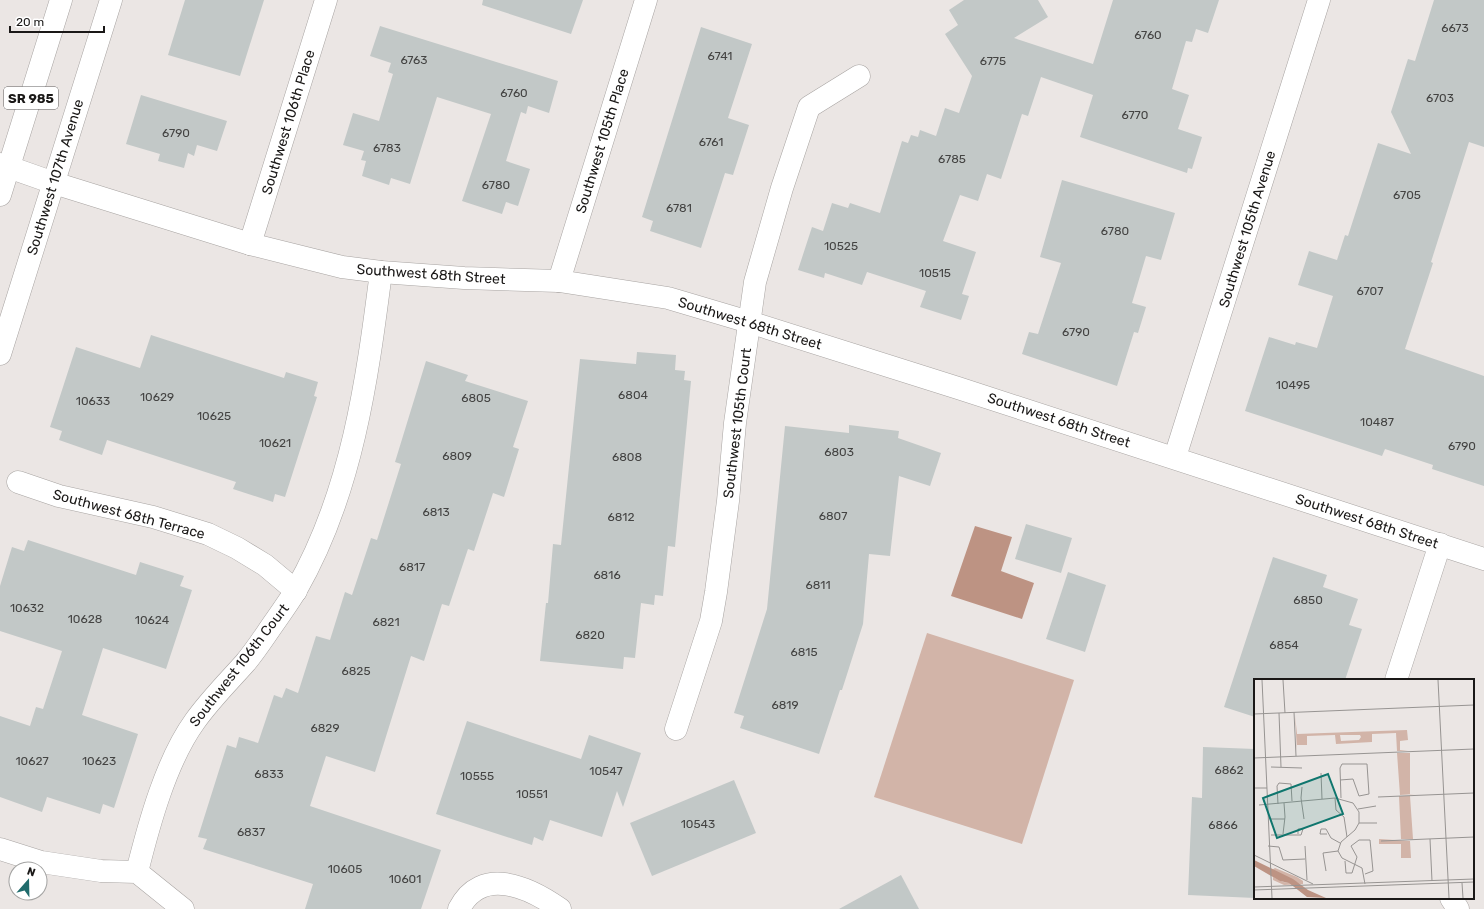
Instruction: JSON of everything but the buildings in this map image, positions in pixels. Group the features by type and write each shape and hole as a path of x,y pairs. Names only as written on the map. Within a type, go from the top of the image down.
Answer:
{"street":[{"name":"SR 985","path":"0,195 4,166 61,0"},
{"name":"Southwest 107th Avenue","path":"0,354 111,0"},
{"name":"Southwest 106th Place","path":"250,244 326,0"},
{"name":"Southwest 105th Place","path":"559,281 646,0"},
{"name":"Southwest 105th Avenue","path":"1175,457 1319,0"},
{"name":"Southwest 105th Court","path":"676,729 711,621 723,546 735,423 755,282 782,188 809,107 859,76"},
{"name":"Southwest 68th Street","path":"4,166 250,244 342,267 382,272 464,278 559,281 668,298 749,322 1175,457 1228,476 1484,559"},
{"name":"Southwest 106th Court","path":"137,872 148,828 180,746 194,722 211,698 246,662 296,591 319,546 333,510 354,438 369,360 382,272"},
{"name":"Southwest 68th Terrace","path":"18,482 59,496 153,517 208,534 237,548 265,565 296,591"},
{"path":"1396,679 1440,544"},
{"path":"0,849 42,862 101,871 137,872 183,909"},
{"path":"459,909 463,900 471,891 496,883 510,884 547,900 560,909"},
{"path":"1452,899 1458,909"}],"shaded area":[{"path":"975,526 1012,537 1001,571 1034,583 1022,619 951,596"},
{"path":"927,633 1074,680 1022,844 874,797"}]}
